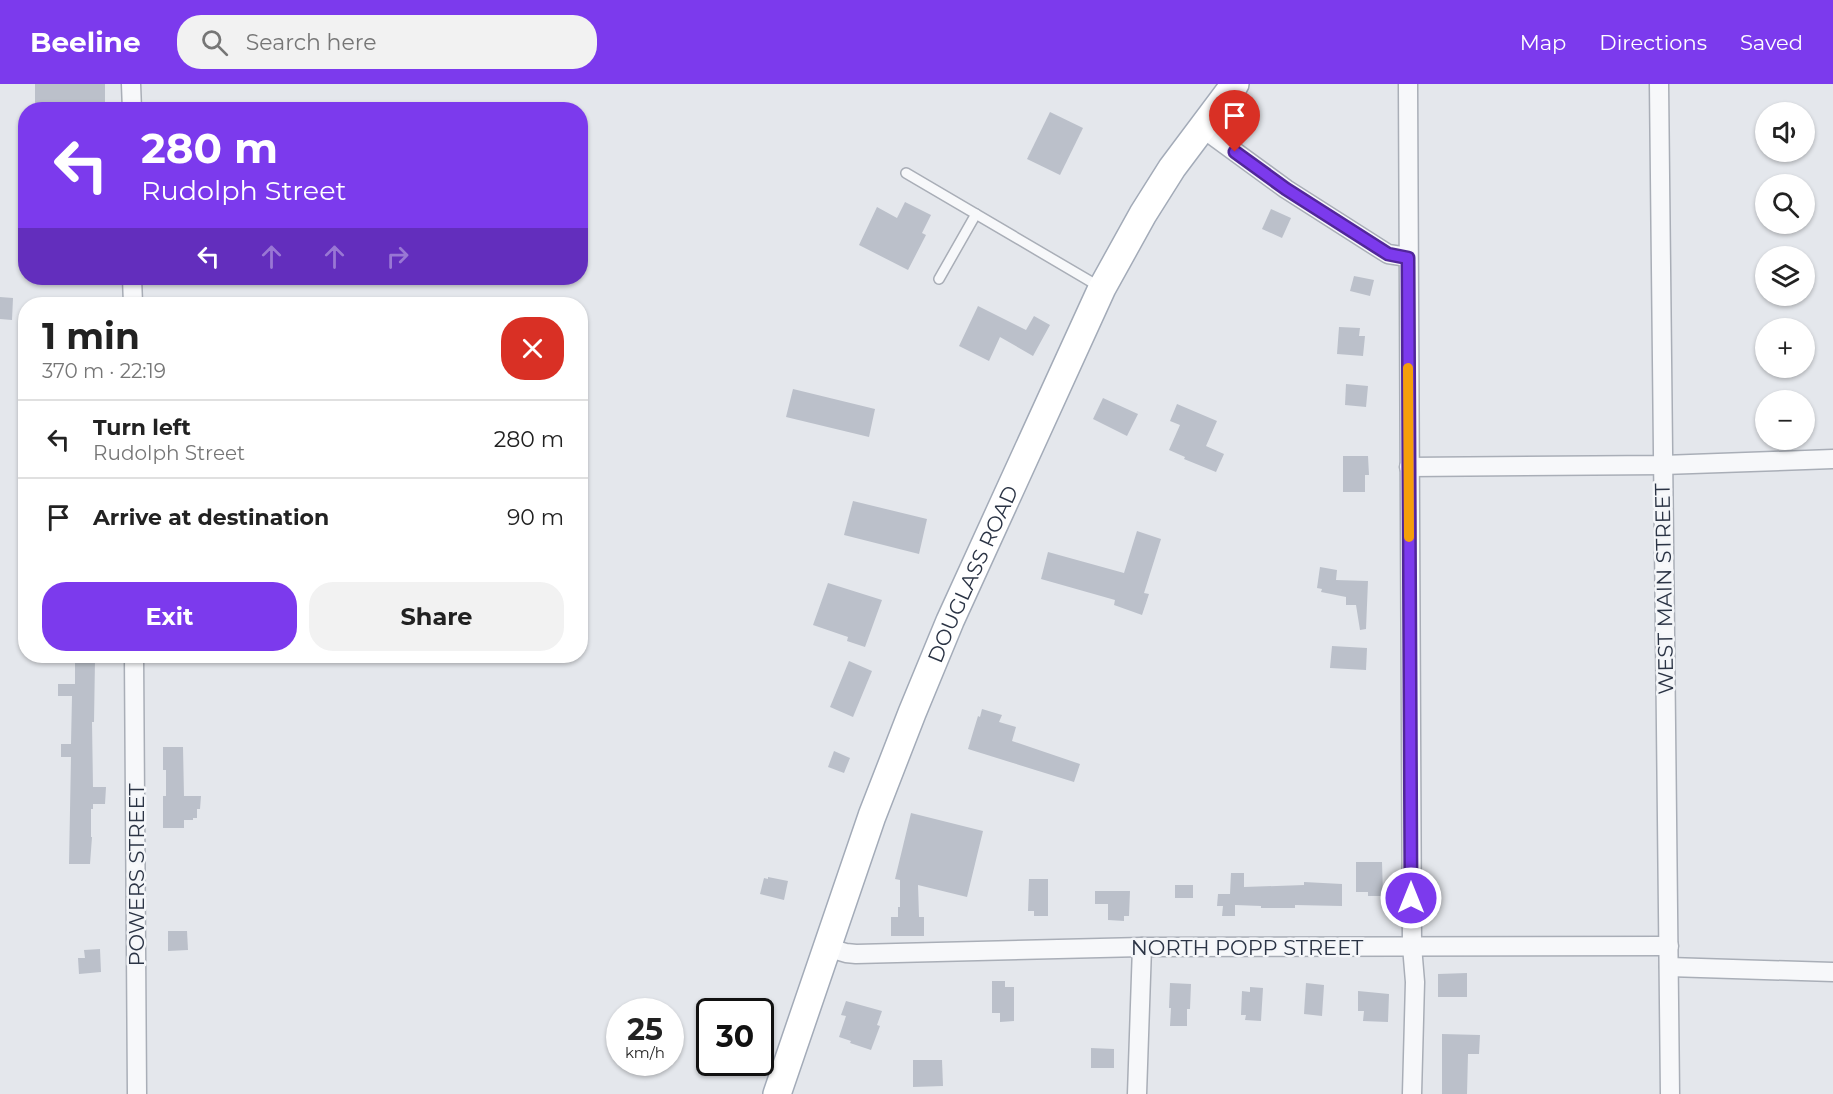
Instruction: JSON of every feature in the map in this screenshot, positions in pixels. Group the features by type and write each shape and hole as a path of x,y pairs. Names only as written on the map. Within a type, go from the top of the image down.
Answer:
{"main road":[{"name":"DOUGLASS ROAD","path":"777,1094 872,816 950,621 1102,288 1143,214 1172,168 1235,84"}],"street":[{"path":"131,84 132,102"},
{"path":"1408,84 1412,946 1415,982 1412,1094"},
{"name":"WEST MAIN STREET","path":"1659,84 1670,1094"},
{"path":"1202,127 1286,189 1388,254 1408,258"},
{"path":"1409,467 1663,465 1833,459"},
{"name":"POWERS STREET","path":"134,663 137,1094"},
{"name":"NORTH POPP STREET","path":"826,946 856,954 1142,947 1669,946"},
{"path":"1137,1094 1142,947"},
{"path":"1669,967 1833,972"}],"lane":[{"path":"906,173 1102,288"},
{"path":"939,279 976,214"}],"building":[{"path":"35,84 105,84 105,102 35,102"},
{"path":"1050,112 1083,128 1060,175 1027,159"},
{"path":"905,202 931,215 922,233 926,235 908,270 859,245 877,207 897,218"},
{"path":"1271,209 1291,218 1282,238 1262,229"},
{"path":"1354,276 1374,280 1370,296 1350,291"},
{"path":"0,297 13,298 12,320 0,319"},
{"path":"978,306 1026,330 1034,316 1050,325 1033,356 1000,337 989,361 959,346"},
{"path":"1339,327 1360,328 1359,336 1365,336 1363,356 1337,354"},
{"path":"1346,384 1368,386 1366,407 1345,405"},
{"path":"793,389 875,409 869,437 786,417"},
{"path":"1103,398 1138,414 1127,436 1093,419"},
{"path":"1177,404 1217,421 1206,446 1224,454 1216,472 1169,450 1180,425 1170,421"},
{"path":"1343,456 1368,456 1369,475 1365,475 1365,492 1343,492"},
{"path":"853,501 927,519 919,554 844,535"},
{"path":"1137,531 1161,539 1144,593 1149,594 1142,615 1114,605 1115,600 1041,579 1048,552 1124,573"},
{"path":"1320,567 1337,570 1336,580 1368,581 1366,629 1360,630 1356,605 1346,605 1346,597 1321,592 1322,589 1317,588"},
{"path":"828,583 882,600 865,647 847,641 848,637 813,625"},
{"path":"1332,646 1367,648 1366,670 1330,668"},
{"path":"849,661 872,671 853,717 830,707"},
{"path":"75,663 95,663 94,722 92,722 93,787 106,787 105,804 93,804 93,809 91,809 90,864 69,864 71,757 61,757 61,744 71,744 72,696 58,696 58,684 75,684"},
{"path":"982,709 1002,715 999,722 1016,727 1012,741 1080,764 1074,782 968,749"},
{"path":"163,747 183,747 184,796 201,796 197,818 184,820 184,828 163,828 166,770 163,770"},
{"path":"834,751 850,758 844,773 828,767"},
{"path":"911,813 983,831 967,897 918,885 919,917 924,917 924,936 891,936 891,917 898,917 898,907 900,907 900,880 895,879"},
{"path":"1356,862 1382,862 1383,896 1368,896 1368,892 1356,892"},
{"path":"1231,873 1244,873 1244,887 1304,885 1304,882 1342,884 1342,906 1295,905 1295,908 1261,908 1261,906 1235,905 1235,916 1222,916 1223,906 1217,906 1218,894 1230,894"},
{"path":"768,877 788,881 784,900 760,894 764,878 768,879"},
{"path":"1029,879 1048,879 1048,916 1034,916 1034,911 1028,911"},
{"path":"1175,885 1193,885 1193,898 1175,898"},
{"path":"1095,891 1130,891 1129,916 1124,916 1124,921 1108,920 1108,904 1095,904"},
{"path":"168,931 187,931 188,950 168,951"},
{"path":"100,949 101,972 79,974 78,958 85,958 84,950"},
{"path":"1467,973 1467,997 1438,997 1438,974"},
{"path":"992,981 1005,981 1005,987 1014,987 1014,1021 1000,1022 1000,1013 992,1013"},
{"path":"1170,983 1191,984 1187,1026 1170,1026"},
{"path":"1306,983 1324,985 1322,1016 1304,1014"},
{"path":"1250,987 1263,988 1261,1021 1245,1020 1246,1015 1241,1015 1242,991 1250,992"},
{"path":"1358,991 1389,994 1388,1022 1363,1021 1364,1011 1358,1011"},
{"path":"846,1001 882,1011 877,1025 880,1026 871,1050 839,1037 846,1016 841,1015"},
{"path":"1442,1034 1480,1035 1479,1054 1468,1054 1467,1094 1442,1094"},
{"path":"1091,1048 1114,1049 1114,1068 1091,1068"},
{"path":"913,1060 942,1060 943,1086 913,1087"}],"slow traffic":[{"path":"1408,368 1409,537"}],"route":[{"path":"1235,152 1286,189 1388,254 1408,258 1411,898"}]}
